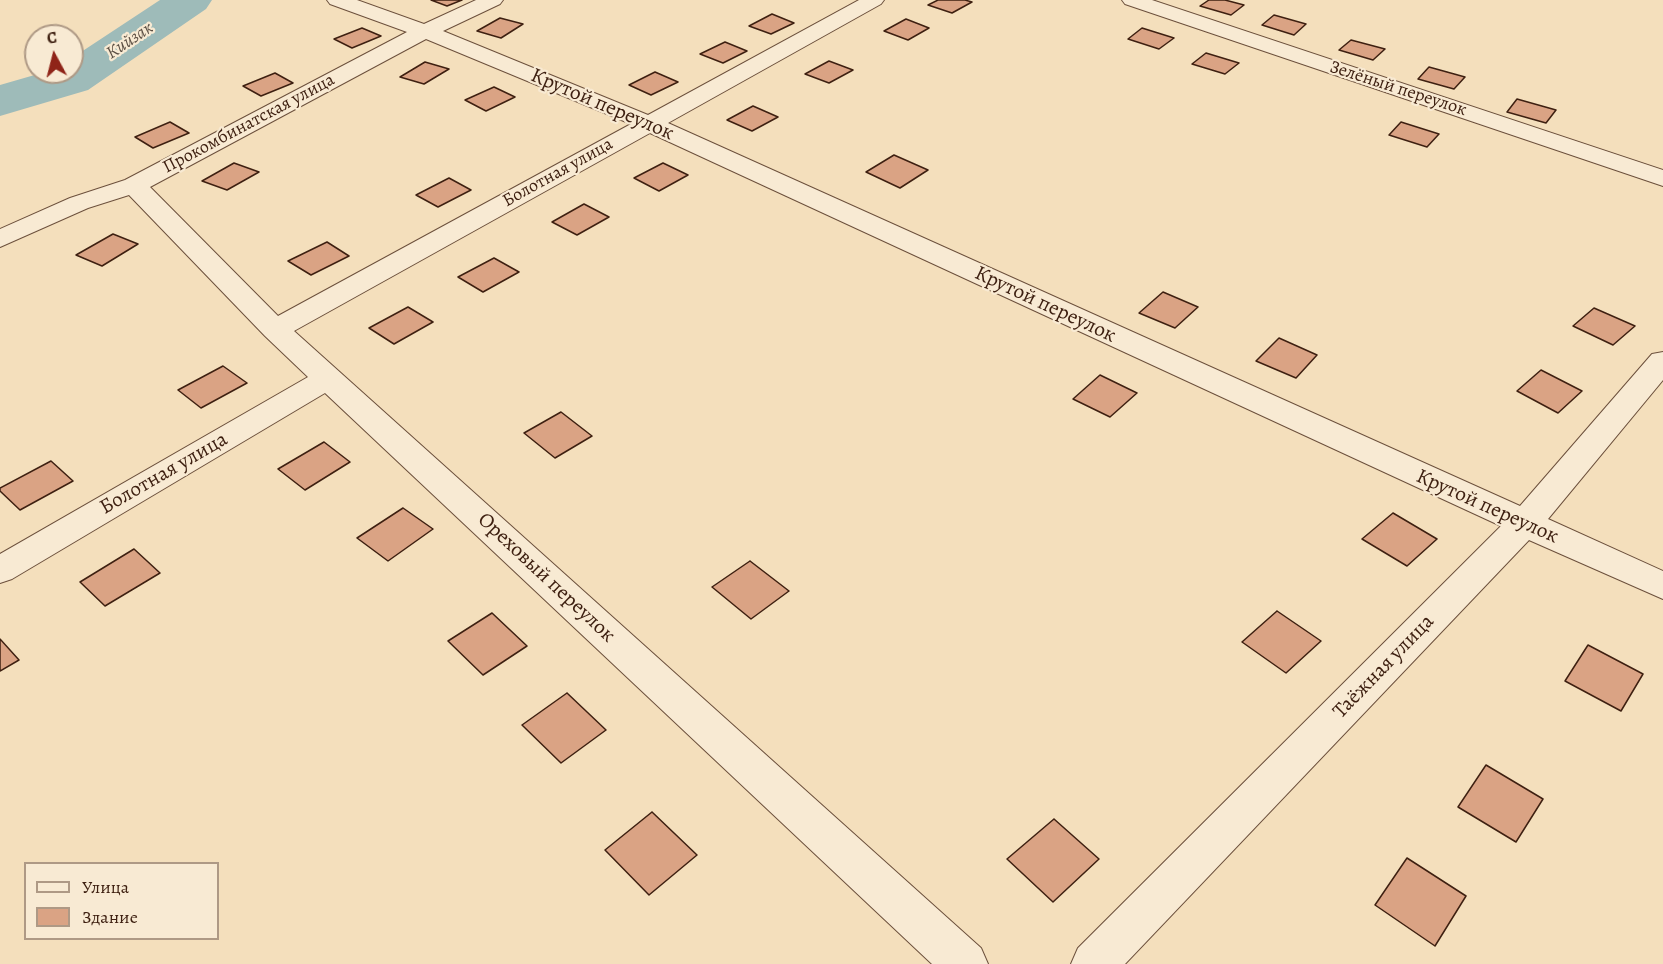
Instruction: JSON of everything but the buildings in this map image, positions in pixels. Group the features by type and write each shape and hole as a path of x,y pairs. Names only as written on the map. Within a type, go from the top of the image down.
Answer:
{"street":[{"name":"Крутой переулок","path":"337,0 425,31 648,123 1663,586"},
{"name":"Прокомбинатская улица","path":"0,239 79,203 134,185 425,31 493,0"},
{"name":"Болотная улица","path":"274,330 874,0"},
{"name":"Зелёный переулок","path":"1132,0 1663,177"},
{"name":"Ореховый переулок","path":"134,185 274,330 964,964"},
{"name":"Таёжная улица","path":"1094,964 1524,524 1663,361"},
{"name":"Болотная улица","path":"0,570 328,378"}],"waterway":[{"name":"Кийзак","path":"0,101 71,80 190,0"}]}
